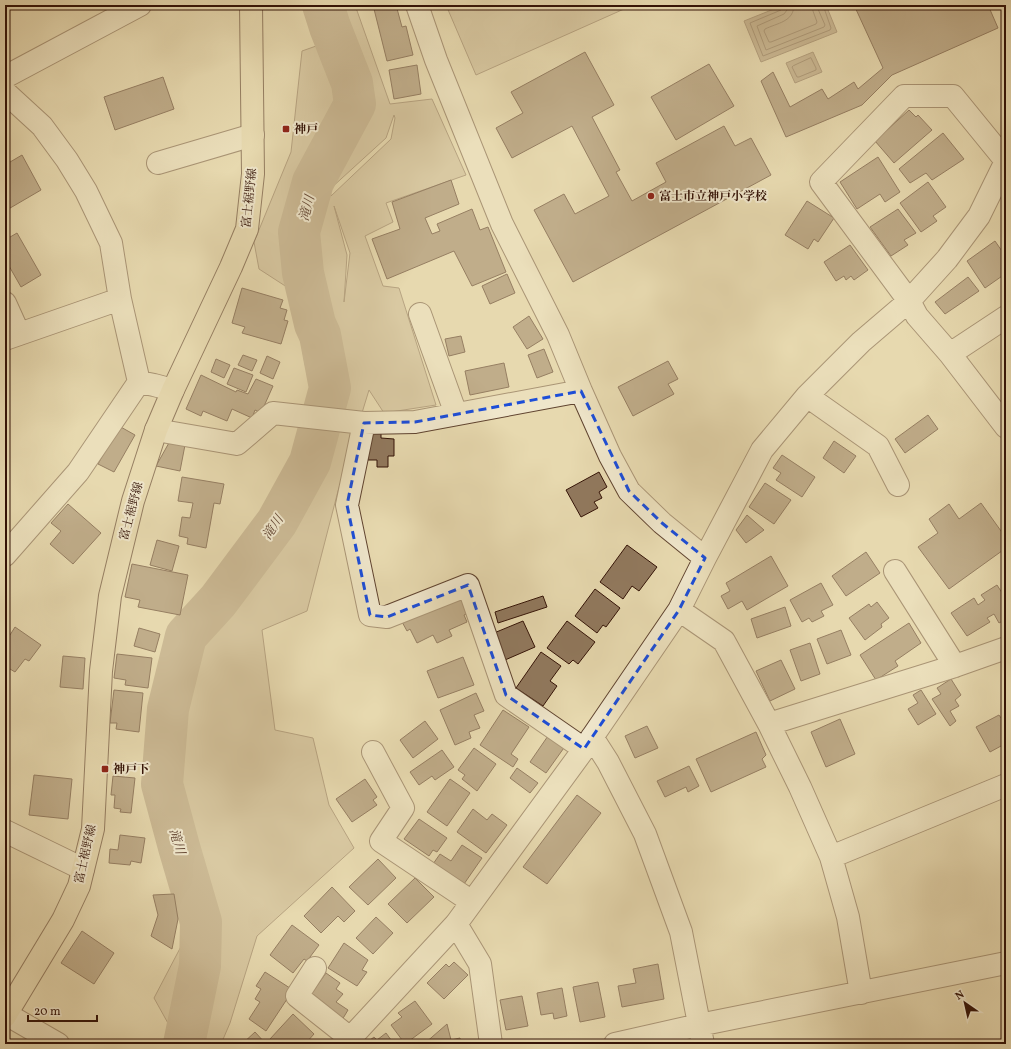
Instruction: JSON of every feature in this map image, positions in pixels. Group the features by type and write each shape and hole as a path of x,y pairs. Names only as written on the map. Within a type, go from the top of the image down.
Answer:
{"main road":[{"name":"富士裾野線","path":"6,1015 63,920 79,886 93,829 101,671 110,596 133,501 156,430 247,229 253,174 252,5"}],"street":[{"path":"5,77 140,5"},
{"path":"417,5 436,60 502,224 558,335 610,456 629,491 662,524 705,558"},
{"path":"5,92 42,126 67,160 86,191 111,243 120,299 139,382 78,472 5,555"},
{"path":"315,968 297,996 347,1041 456,924 588,743 679,610 762,450 807,396 861,342 909,301 947,259 979,216 1006,161 953,96 904,96 821,182 909,301 917,316 950,354 1006,427"},
{"path":"158,163 253,135"},
{"path":"5,303 12,336 120,299"},
{"path":"420,314 456,414"},
{"path":"950,354 1006,317"},
{"path":"139,382 173,390"},
{"path":"156,430 237,444 273,413 364,423 415,422 581,391"},
{"path":"807,396 878,446 898,485"},
{"path":"364,423 347,505 370,615 387,617 468,585 506,695 588,743 608,762 645,834 681,932 701,1035"},
{"path":"895,571 955,666"},
{"path":"679,610 724,641 800,787 831,857 848,917 862,993"},
{"path":"768,724 955,666 1006,648"},
{"path":"373,752 403,808 381,841 472,902"},
{"path":"831,857 1006,785"},
{"path":"5,831 83,869"},
{"path":"456,924 480,964 492,1044"},
{"path":"615,1044 701,1035 862,993 1006,963"},
{"path":"6,1015 58,1044"}],"highlighted area":[{"path":"581,391 629,491 662,523 705,558 679,610 584,749 506,695 468,585 387,617 370,615 347,505 364,423 415,422"}],"shaded area":[{"path":"338,5 355,5 390,104 432,99 466,175 386,203 393,222 365,236 383,286 399,288 436,405 384,413 369,390 338,491 307,611 262,630 275,730 313,738 329,805 354,848 257,936 230,1023 221,1044 170,1044 174,1034 154,998 209,893 184,830 171,755 183,673 193,640 222,586 286,475 318,407 305,364 293,291 259,269 254,242 291,152 302,51 336,39","holes":["394,115 395,118 391,139 331,196 330,189 386,138","334,206 350,253 344,302 347,255"]},
{"path":"446,5 633,5 476,75"}],"water":[{"path":"784,5 826,5 837,32 761,62 744,21"},
{"path":"813,52 822,72 795,83 786,63"}],"building":[{"path":"373,5 396,5 402,27 406,26 413,55 387,61"},
{"path":"854,5 988,5 998,28 892,75 862,105 786,137 761,81 773,72 790,107 822,89 828,99 854,82 858,89 883,68"},
{"path":"585,52 614,105 592,117 620,170 616,172 632,201 666,182 656,163 724,126 735,146 751,138 771,175 573,282 534,210 564,194 575,214 609,196 572,126 512,158 496,128 523,113 511,92"},
{"path":"709,64 734,106 676,140 651,97"},
{"path":"417,65 421,94 394,99 389,70"},
{"path":"163,77 174,109 115,130 104,97"},
{"path":"909,110 916,117 918,115 932,130 894,163 875,141"},
{"path":"943,133 964,159 932,180 926,173 910,183 899,169"},
{"path":"22,155 41,190 5,211 5,165"},
{"path":"878,157 900,192 885,202 880,194 857,209 840,182"},
{"path":"451,180 459,204 425,218 432,234 440,231 437,224 472,209 480,230 488,227 506,272 472,286 454,251 387,279 372,239 400,229 392,202"},
{"path":"928,182 946,207 933,216 937,221 921,232 900,203"},
{"path":"807,201 834,218 818,242 814,239 808,249 785,235"},
{"path":"898,209 916,233 904,240 908,245 891,256 870,227"},
{"path":"17,233 41,275 21,287 5,259 5,240"},
{"path":"995,241 1006,257 1006,264 1001,268 1005,274 985,288 967,261"},
{"path":"850,245 868,270 854,280 851,276 846,280 844,276 836,281 824,262"},
{"path":"507,274 515,293 490,304 482,286"},
{"path":"968,277 979,291 945,314 935,302"},
{"path":"242,288 283,300 280,308 287,310 284,320 288,321 281,344 242,333 245,327 232,323"},
{"path":"529,316 543,339 527,349 513,327"},
{"path":"461,336 465,352 449,356 445,339"},
{"path":"544,349 553,372 537,378 528,355"},
{"path":"243,355 257,360 252,371 238,365"},
{"path":"267,356 280,362 273,379 260,373"},
{"path":"216,359 230,365 224,378 211,372"},
{"path":"668,361 678,379 668,384 674,394 633,416 618,387"},
{"path":"504,363 509,387 470,395 465,371"},
{"path":"234,368 253,375 246,392 227,384"},
{"path":"201,375 236,392 237,390 248,394 256,379 273,386 261,413 255,410 252,418 232,409 227,421 203,411 201,416 186,409"},
{"path":"928,415 938,429 905,453 895,439"},
{"path":"119,426 135,435 114,472 98,464"},
{"path":"369,433 381,433 381,438 394,439 394,456 388,456 388,467 377,467 377,460 368,460"},
{"path":"170,441 185,445 180,471 156,466"},
{"path":"834,441 856,456 844,473 823,458"},
{"path":"782,455 815,477 802,497 776,480 781,473 773,468"},
{"path":"599,472 607,487 599,492 602,498 594,502 598,508 581,517 566,490"},
{"path":"182,477 224,484 220,504 214,503 206,548 187,544 188,538 179,536 182,517 190,518 193,503 178,501"},
{"path":"765,483 791,500 774,524 749,507"},
{"path":"981,503 1006,538 1006,548 949,589 918,547 938,533 929,519 949,504 959,519"},
{"path":"68,504 101,533 73,564 50,544 61,531 51,523"},
{"path":"747,515 764,530 746,543 736,530"},
{"path":"157,540 179,546 172,571 150,565"},
{"path":"627,545 657,567 639,591 632,586 623,599 600,582"},
{"path":"866,552 880,573 846,596 832,576"},
{"path":"771,556 788,586 747,610 742,601 728,609 721,596 730,591 726,583"},
{"path":"132,564 188,575 180,615 138,607 140,600 125,597"},
{"path":"821,583 833,605 821,611 824,616 812,622 809,618 802,622 790,600"},
{"path":"997,585 1006,599 1006,619 999,623 994,614 987,618 990,622 967,636 951,613 974,598 978,605 985,600 981,595"},
{"path":"465,588 475,610 464,615 467,622 449,630 452,636 437,643 433,635 417,643 410,629 407,631 401,620"},
{"path":"595,589 620,608 606,627 603,625 597,633 575,616"},
{"path":"543,596 547,607 498,623 495,612"},
{"path":"877,602 889,618 881,624 882,627 865,640 849,618 869,604 871,607"},
{"path":"785,607 791,626 757,638 751,619"},
{"path":"523,621 535,647 505,660 494,633"},
{"path":"567,621 595,642 578,664 573,660 569,664 547,648"},
{"path":"909,623 921,643 895,661 898,666 876,680 860,655"},
{"path":"15,627 41,645 29,661 25,659 15,672 5,666 5,631 10,635"},
{"path":"139,628 160,634 155,652 134,646"},
{"path":"841,630 851,655 827,664 817,639"},
{"path":"810,643 820,674 801,681 790,650"},
{"path":"541,652 561,666 550,681 557,686 543,706 516,688"},
{"path":"117,654 152,658 148,688 125,685 126,680 114,678"},
{"path":"63,656 85,658 83,689 60,687"},
{"path":"463,657 474,685 438,698 427,671"},
{"path":"781,660 795,689 770,701 756,671"},
{"path":"951,679 961,695 955,700 959,706 950,711 956,721 950,726 932,699 941,694 937,688"},
{"path":"114,690 143,693 139,732 116,729 117,723 110,723"},
{"path":"921,690 936,714 918,725 908,709 918,703 913,695"},
{"path":"476,693 484,711 474,715 480,728 469,732 471,738 455,745 440,710"},
{"path":"503,710 529,727 511,754 518,759 513,767 480,745"},
{"path":"999,715 1001,718 1006,715 1006,749 1004,750 1001,746 990,752 976,727"},
{"path":"840,719 855,754 826,767 811,732"},
{"path":"425,721 438,739 413,758 400,740"},
{"path":"647,726 658,748 635,758 625,736"},
{"path":"756,732 766,755 762,759 766,767 711,792 696,759"},
{"path":"550,733 566,745 546,773 530,762"},
{"path":"474,748 496,764 477,791 462,779 465,775 458,770"},
{"path":"442,750 454,767 435,780 432,776 419,785 410,772"},
{"path":"689,766 699,786 688,792 686,787 665,797 657,781"},
{"path":"517,768 538,783 530,793 510,778"},
{"path":"34,775 72,779 68,819 29,815"},
{"path":"113,776 135,778 131,813 120,812 121,809 114,808 115,795 111,795"},
{"path":"365,779 377,797 373,800 377,805 352,822 336,799"},
{"path":"450,779 470,793 447,826 427,812"},
{"path":"577,795 601,813 547,884 523,867"},
{"path":"473,809 487,820 492,814 507,825 486,853 457,832"},
{"path":"419,819 447,838 437,852 433,850 429,856 404,839"},
{"path":"120,835 145,838 141,863 131,861 130,865 109,863 110,849 118,850"},
{"path":"462,845 482,858 464,884 433,864 440,854 451,861"},
{"path":"378,859 396,878 368,905 349,887"},
{"path":"415,878 434,897 407,923 388,904"},
{"path":"332,887 355,911 344,922 338,916 321,933 304,916"},
{"path":"174,894 178,919 172,949 151,936 158,915 153,895"},
{"path":"376,917 393,933 373,954 356,938"},
{"path":"292,925 319,945 307,961 304,959 293,973 270,955"},
{"path":"82,931 114,953 94,984 61,963"},
{"path":"344,943 368,960 362,970 367,972 357,986 328,968"},
{"path":"454,962 468,975 444,999 427,983 446,964 449,967"},
{"path":"658,964 664,999 622,1007 618,986 636,983 633,969"},
{"path":"265,972 293,990 266,1031 249,1019 260,1002 255,999 261,989 256,986"},
{"path":"326,973 340,983 336,989 343,994 336,1002 348,1010 342,1020 309,997"},
{"path":"598,982 605,1017 580,1022 573,987"},
{"path":"562,988 567,1016 554,1019 553,1013 541,1015 537,993"},
{"path":"522,996 528,1026 506,1030 500,1000"},
{"path":"415,1001 432,1024 405,1044 391,1025 402,1017 398,1013"},
{"path":"293,1014 314,1034 305,1044 275,1044 270,1039"},
{"path":"447,1024 451,1040 460,1038 461,1044 424,1044"},
{"path":"255,1032 266,1044 242,1044"},
{"path":"386,1033 394,1044 365,1044 374,1037 377,1040"}],"waterway":[{"name":"滝川","path":"184,1044 200,966 201,922 162,784 168,709 186,636 218,601 277,522 310,462 330,388 320,335 315,324 303,273 299,232 313,182 355,104 352,83 323,5"}],"place":[{"name":"神戸","path":"286,129"},
{"name":"富士市立神戸小学校","path":"651,196"},
{"name":"神戸下","path":"105,769"}]}
